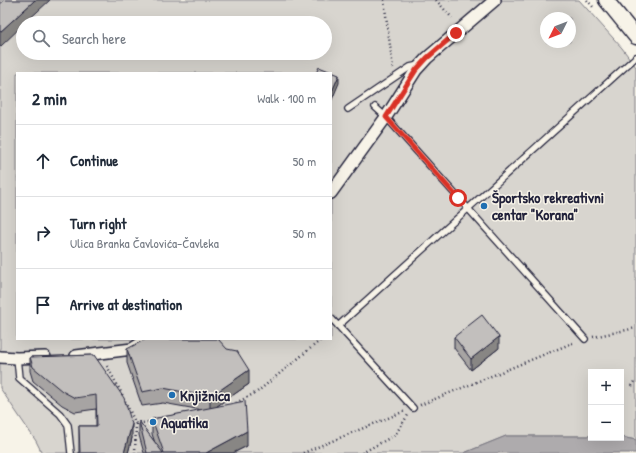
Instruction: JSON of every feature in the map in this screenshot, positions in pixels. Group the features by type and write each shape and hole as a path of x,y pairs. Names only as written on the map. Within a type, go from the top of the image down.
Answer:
{"street":[{"path":"332,192 386,117 411,77 422,64 495,0"},
{"path":"606,0 636,37"},
{"path":"0,357 86,356 132,348 146,340"}],"lane":[{"path":"338,326 636,57"},
{"path":"348,109 410,66 422,64"},
{"path":"375,107 386,117 585,339"},
{"path":"332,319 413,408"},
{"path":"16,358 19,378 60,414 68,426 72,453"}],"path":[{"path":"384,0 394,70"},
{"path":"436,0 452,18"},
{"path":"303,453 585,339 636,328"},
{"path":"229,407 257,392 321,340"},
{"path":"107,366 136,424 135,453"},
{"path":"632,386 636,380"},
{"path":"362,453 395,435 413,408"},
{"path":"136,424 160,421"}],"shaded area":[{"name":"Športsko rekreativni centar \"Korana\"","path":"0,0 579,0 622,48 636,67 636,440 624,438 624,369 588,369 588,436 506,436 464,453 42,453 36,441 0,388"},
{"path":"506,436 588,436 588,441 624,441 624,438 636,440 636,453 464,453"}],"building":[{"path":"5,0 35,0 0,32 0,4"},
{"path":"319,67 332,72 316,72"},
{"path":"332,72 339,75 332,92"},
{"path":"482,315 499,337 471,359 454,337"},
{"path":"144,340 219,340 227,349 237,351 249,370 210,397 163,388 142,392 127,349"},
{"path":"94,355 124,398 132,424 124,453 80,453 79,426 97,426 96,395 75,398 62,391 33,367 30,357"},
{"path":"245,401 247,431 206,453 164,453 152,419"},
{"path":"139,421 163,453 147,453"}],"place":[{"name":"Športsko rekreativni centar \"Korana\"","path":"484,206"},
{"name":"Knjižnica","path":"172,395"},
{"name":"Aquatika","path":"153,422"}],"route":[{"path":"456,33 427,58 416,70 386,117 458,198"}]}
